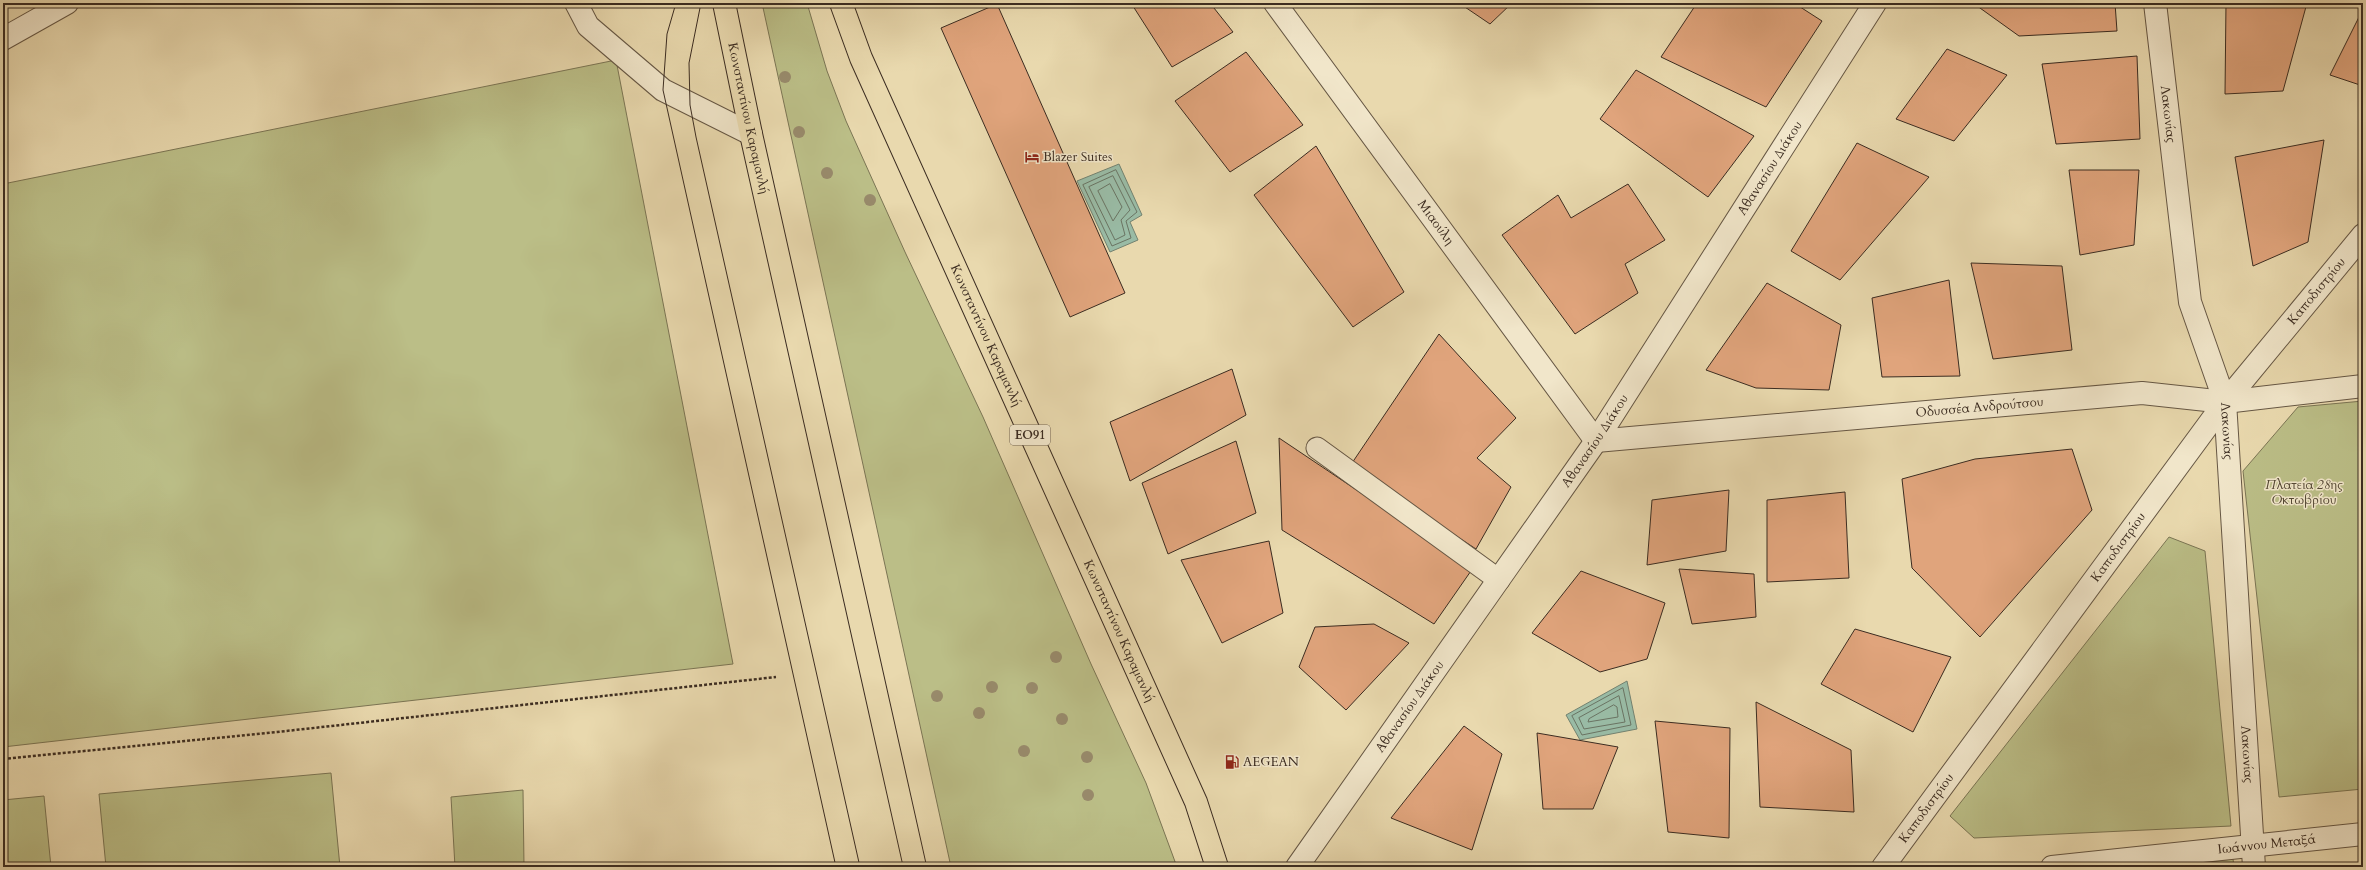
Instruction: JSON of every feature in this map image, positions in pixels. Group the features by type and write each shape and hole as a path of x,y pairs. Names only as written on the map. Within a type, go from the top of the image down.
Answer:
{"highway":[{"name":"Κωνσταντίνου Καραμανλή","path":"724,3 751,134 916,867"},
{"name":"Κωνσταντίνου Καραμανλή","path":"841,3 861,58 1196,802 1217,867"}],"street":[{"path":"3,39 67,3"},
{"path":"576,3 588,26 663,90 751,134"},
{"name":"Μιαούλη","path":"1275,3 1596,442"},
{"name":"Αθανασίου Διάκου","path":"1297,867 1596,442 1875,3"},
{"name":"Λακωνίας","path":"2155,3 2190,302 2225,402 2254,867"},
{"name":"Καποδιστρίου","path":"1883,867 2225,402 2363,235"},
{"name":"Οδυσσέα Ανδρούτσου","path":"1596,442 2142,393 2225,402 2363,386"},
{"name":"Ιωάννου Μεταξά","path":"2052,867 2363,834"}],"lane":[{"path":"1317,448 1498,580"}],"path":[{"path":"3,760 277,732 776,676"}],"green space":[{"path":"762,3 807,3 827,71 846,121 905,252 983,417 1091,664 1146,783 1177,867 951,867"},
{"path":"616,60 733,664 3,747 3,184"},
{"name":"Πλατεία 28ης Οκτωβρίου","path":"2363,401 2363,789 2279,797 2243,471 2298,407"},
{"path":"2169,537 2205,551 2231,826 1974,838 1950,816"},
{"path":"331,773 340,867 106,867 99,794"},
{"path":"523,790 524,867 455,867 451,797"},
{"path":"44,796 51,867 3,867 3,800"},
{"path":"2233,859 2234,867 2162,867"}],"water":[{"path":"1119,164 1142,215 1130,222 1138,240 1110,252 1077,181"},
{"path":"1627,681 1637,729 1580,740 1566,715"}],"building":[{"path":"1131,3 1210,3 1233,32 1172,67"},
{"path":"1459,3 1512,3 1490,24"},
{"path":"1697,3 1794,3 1822,21 1766,107 1661,57"},
{"path":"1973,3 2115,3 2117,31 2019,36"},
{"path":"2226,3 2307,3 2283,91 2225,94"},
{"path":"997,4 1125,293 1070,317 941,28"},
{"path":"2363,9 2363,86 2330,75"},
{"path":"1947,49 2007,75 1954,141 1896,119"},
{"path":"1246,52 1303,125 1230,172 1175,101"},
{"path":"2137,56 2140,139 2056,144 2042,64"},
{"path":"1636,70 1754,136 1708,197 1600,119"},
{"path":"2324,140 2308,242 2253,266 2235,157"},
{"path":"1857,143 1929,177 1840,280 1791,251"},
{"path":"1316,146 1404,292 1353,327 1254,195"},
{"path":"2069,170 2139,170 2134,245 2080,255"},
{"path":"1628,184 1665,240 1625,264 1638,293 1575,334 1502,235 1558,195 1571,218"},
{"path":"1971,263 2062,266 2072,350 1993,359"},
{"path":"1949,280 1960,376 1882,377 1872,298"},
{"path":"1767,283 1841,325 1829,390 1756,388 1706,370"},
{"path":"1439,334 1516,418 1477,458 1511,487 1476,549 1350,466"},
{"path":"1232,369 1246,415 1130,481 1110,422"},
{"path":"1279,438 1473,568 1434,624 1282,530"},
{"path":"1236,441 1256,513 1168,554 1142,483"},
{"path":"2072,449 2092,510 1980,637 1912,568 1902,479 1975,459"},
{"path":"1729,490 1726,551 1647,565 1652,500"},
{"path":"1845,492 1849,578 1767,582 1767,500"},
{"path":"1269,541 1283,613 1222,643 1181,560"},
{"path":"1679,569 1754,574 1756,617 1692,624"},
{"path":"1581,571 1665,603 1647,659 1600,672 1532,633"},
{"path":"1374,624 1409,643 1346,710 1299,667 1315,627"},
{"path":"1855,629 1951,657 1913,732 1821,684"},
{"path":"1756,702 1851,750 1854,812 1760,807"},
{"path":"1655,721 1730,728 1729,838 1668,832"},
{"path":"1464,726 1502,754 1472,850 1391,818"},
{"path":"1537,733 1618,747 1593,809 1543,809"}],"tram line":[{"path":"676,3 667,34 663,90 836,867"},
{"path":"701,3 689,63 690,105 860,867"}],"place":[{"name":"Blazer Suites","path":"1032,157"},
{"name":"AEGEAN","path":"1232,762"}]}
